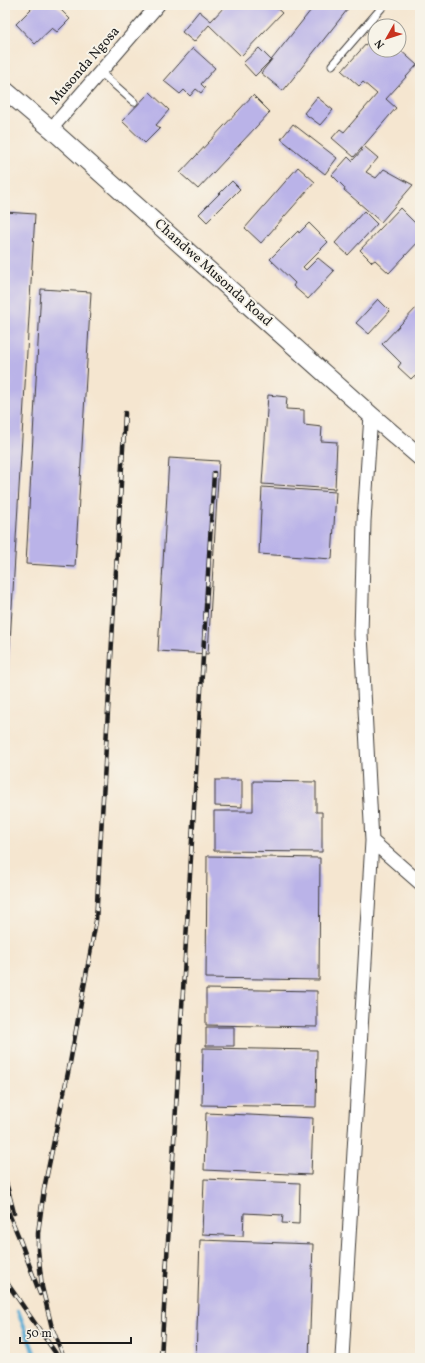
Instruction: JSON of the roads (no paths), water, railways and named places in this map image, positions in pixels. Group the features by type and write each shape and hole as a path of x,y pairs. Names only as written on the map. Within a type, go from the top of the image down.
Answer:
{"street":[{"name":"Musonda Ngosa","path":"51,129 158,5"},
{"name":"Chandwe Musonda Road","path":"5,90 51,129 370,415 420,457"},
{"path":"342,1358 372,840 361,634 363,536 370,415"},
{"path":"372,840 420,883"}],"lane":[{"path":"332,65 384,5"},
{"path":"100,72 134,102"}],"waterway":[{"path":"18,1311 36,1358"}],"railway":[{"path":"54,1336 42,1287 38,1250 38,1233 44,1189 70,1063 96,921 125,413"},
{"path":"161,1358 214,473"},
{"path":"5,1178 14,1213"},
{"path":"5,1204 40,1294"},
{"path":"5,1280 59,1358"},
{"path":"53,1330 64,1358"}]}
